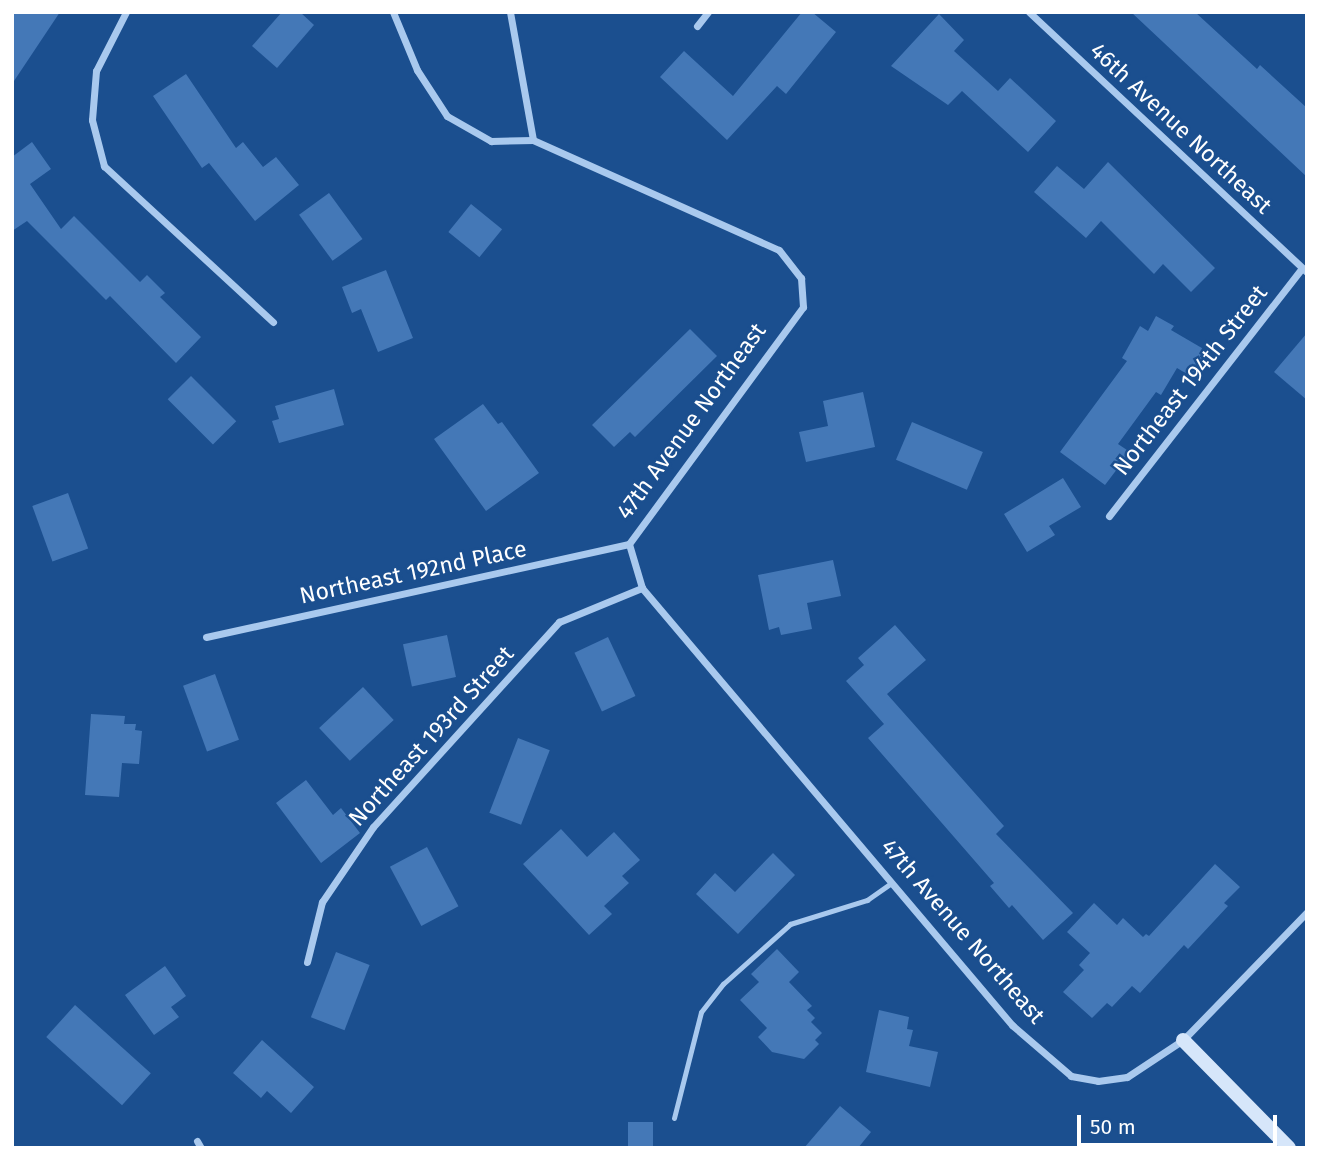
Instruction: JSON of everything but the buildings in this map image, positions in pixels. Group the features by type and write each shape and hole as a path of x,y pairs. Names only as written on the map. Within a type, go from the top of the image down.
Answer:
{"street":[{"path":"126,12 96,71 92,120 104,166 273,322"},
{"path":"393,12 417,70 447,116 491,141 533,140 510,12"},
{"path":"696,26 708,12"},
{"name":"46th Avenue Northeast","path":"1029,12 1304,270"},
{"name":"47th Avenue Northeast","path":"533,140 779,250 801,278 803,307 629,544 642,587 1012,1026 1071,1076 1098,1081 1127,1077 1183,1040"},
{"name":"Northeast 194th Street","path":"1109,516 1304,270"},
{"name":"Northeast 192nd Place","path":"206,636 629,544"},
{"name":"Northeast 193rd Street","path":"307,962 321,902 373,827 559,622 642,587"},
{"path":"1289,1148 1183,1040 1307,912"}],"lane":[{"path":"674,1118 701,1012 723,984 790,924 867,900 891,883"}]}
